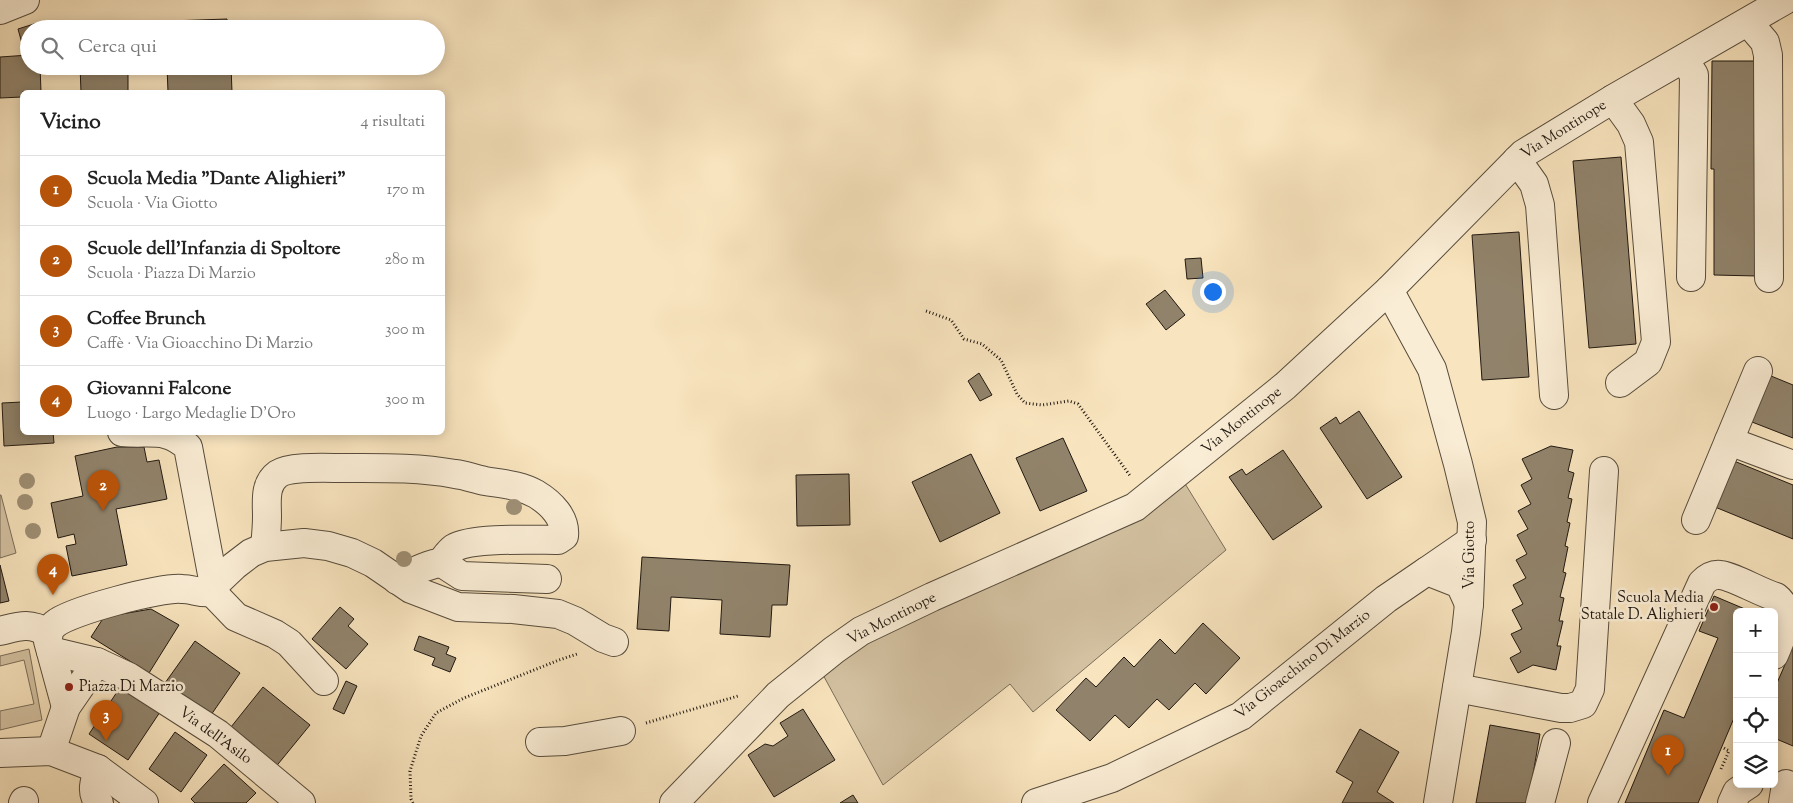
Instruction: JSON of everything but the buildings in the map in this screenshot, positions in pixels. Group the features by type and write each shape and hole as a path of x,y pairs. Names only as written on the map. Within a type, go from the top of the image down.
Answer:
{"street":[{"path":"0,10 25,0"},
{"name":"Via Montinope","path":"674,803 778,695 824,657 861,631 932,597 1135,507 1285,386 1389,290 1523,154 1613,99 1785,0"},
{"path":"1748,22 1765,42 1768,54 1769,278"},
{"path":"1684,58 1694,76 1691,277"},
{"path":"1613,99 1630,124 1639,142 1656,342 1648,362 1620,383"},
{"path":"1517,160 1534,184 1540,205 1554,395"},
{"name":"Via Giotto","path":"1389,290 1432,368 1472,522 1469,604 1438,803"},
{"path":"1696,520 1758,371"},
{"path":"172,435 188,447 213,589 236,617 275,634 289,643 324,681"},
{"path":"1729,441 1793,465"},
{"path":"265,547 266,498 272,480 279,473 312,467 408,469 456,474 485,481 502,482 536,494 554,508 565,529 564,536 558,540 497,540 455,548 446,556 445,565 462,576 548,579"},
{"path":"1457,688 1561,708 1570,708 1583,704 1590,689 1604,471"},
{"name":"Via Gioacchino Di Marzio","path":"1036,803 1112,778 1241,716 1386,599 1472,540"},
{"path":"66,707 50,642 53,625 60,620 143,594 181,588 202,593 213,589 234,566 251,553 265,547 304,543 328,546 352,553 373,563 411,589 458,607 558,614 576,621 603,638 614,642"},
{"path":"397,580 420,568 445,562"},
{"path":"1427,571 1460,584 1469,604"},
{"path":"1602,803 1705,580 1715,575 1725,576 1776,597 1784,603 1789,617 1775,653"},
{"path":"0,631 30,625 37,626 50,642 97,662 66,707 51,751"},
{"name":"Via dell'Asilo","path":"97,662 129,677 218,734 302,803"},
{"path":"540,742 565,741 621,731"},
{"path":"1540,803 1556,743"},
{"path":"0,753 51,751 98,769 144,803"},
{"path":"98,769 93,787 98,803"},
{"path":"1097,803 1112,778"},
{"path":"1732,803 1737,792 1743,788"}],"path":[{"path":"926,311 951,320 964,339 982,344 1001,360 1017,394 1025,403 1042,405 1069,401 1078,404 1129,474 1149,496"},
{"path":"413,803 411,799 410,771 421,736 436,713 464,698 559,660 614,642"},
{"path":"621,731 740,695"}],"shaded area":[{"path":"1184,482 1226,550 1033,712 1010,684 883,785 822,673 869,637 1134,523"},
{"path":"0,495 16,553 0,558"},
{"path":"29,649 42,720 0,730 0,711 34,704 24,660 0,666 0,656"}],"place":[{"name":"Scuole dell'Infanzia di Spoltore","path":"103,511"},
{"name":"Giovanni Falcone","path":"53,595"},
{"name":"Scuola Media Statale D. Alighieri","path":"1714,607"},
{"name":"Piazza Di Marzio","path":"69,687"},
{"name":"Coffee Brunch","path":"106,741"},
{"name":"Scuola Media \"Dante Alighieri\"","path":"1668,776"}]}
